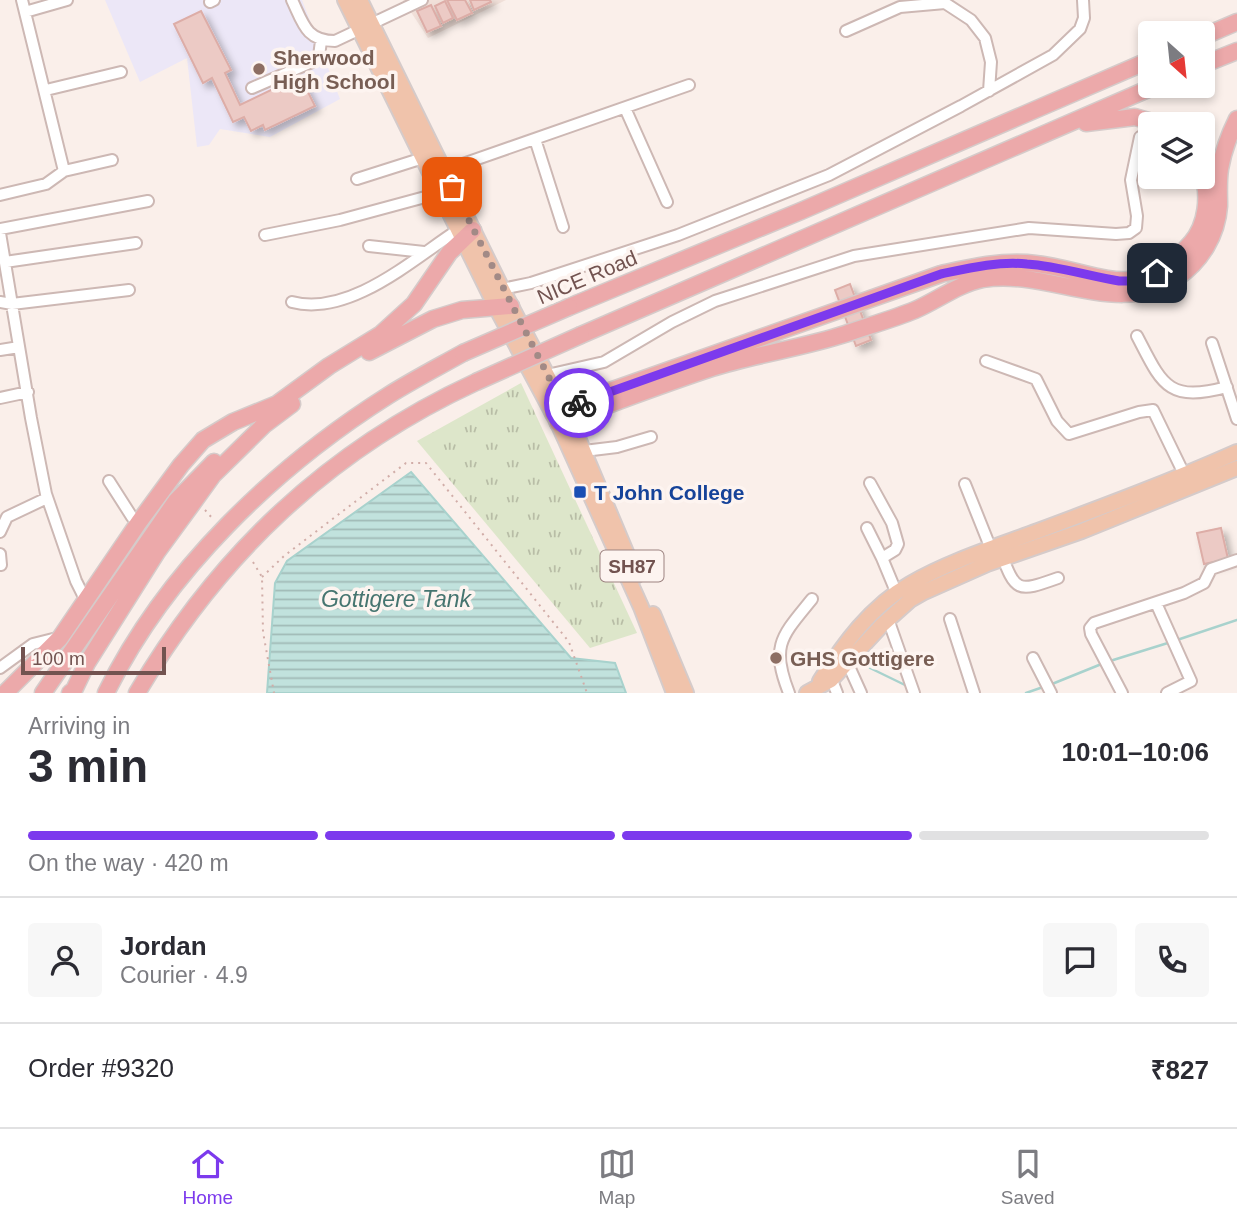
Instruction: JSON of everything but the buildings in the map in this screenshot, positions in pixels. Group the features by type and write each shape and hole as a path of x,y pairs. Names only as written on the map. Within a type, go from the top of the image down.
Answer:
{"highway":[{"path":"1215,31 1237,22"},
{"path":"1215,60 1237,51"},
{"name":"NICE Road","path":"106,693 147,624 180,580 221,534 267,489 317,446 359,415 463,353 802,211 1138,65"},
{"path":"137,693 165,646 208,588 251,540 306,489 385,430 438,400 581,335 1138,94"},
{"path":"1060,128 1122,117 1138,118"},
{"path":"561,416 715,367 815,344 915,310 981,279 1028,278 1115,294 1152,291 1179,277 1208,245 1219,207 1219,171 1237,120"},
{"path":"561,416 607,392 941,274 980,266 1028,264 1119,281 1145,278 1168,266 1196,237 1202,226 1206,203 1204,189"},
{"path":"70,693 157,552 213,475 318,373 401,318 414,304 464,233"},
{"path":"5,693 60,638 139,522 203,440 233,422 280,408 362,356 433,319 471,309 504,308"},
{"path":"43,693 176,500 205,470 243,438 264,425"}],"main road":[{"name":"SH87","path":"345,0 365,27 464,233 502,289 504,308 547,375 561,416 674,693"},
{"name":"SH87","path":"360,0 365,27 423,158 437,173 440,193 561,416 584,451 686,693"},
{"path":"824,684 888,619 924,592 997,551 1185,476 1237,452"},
{"path":"824,684 856,631 909,584 960,560 1082,531 1237,468"}],"street":[{"path":"22,0 64,171"},
{"path":"25,12 67,0"},
{"path":"292,0 311,36 321,41 335,41 422,0"},
{"path":"502,289 531,283 678,235 829,175 1053,55 1080,29 1084,18 1083,0"},
{"path":"846,31 900,7 945,3 971,20 985,38 991,62 989,91"},
{"path":"252,88 312,62 319,55 321,41"},
{"path":"46,90 121,72"},
{"path":"437,173 689,85"},
{"path":"625,108 667,202"},
{"path":"536,139 563,227"},
{"path":"547,375 604,362 672,322 715,301 854,256 1029,228 1129,233 1136,228 1137,216 1131,180 1138,147"},
{"path":"357,179 423,158"},
{"path":"0,195 46,184 64,171 112,160"},
{"path":"265,235 340,220 440,193"},
{"path":"86,601 76,581 47,498 0,231 148,201"},
{"path":"292,302 306,306 358,292 403,269 424,252 464,233"},
{"path":"3,257 136,243"},
{"path":"369,246 424,252"},
{"path":"0,302 12,304 129,290"},
{"path":"1138,336 1158,378 1167,386 1185,393 1227,387"},
{"path":"1212,343 1237,419"},
{"path":"0,350 19,346"},
{"path":"986,361 1036,379 1056,421 1069,434 1153,410 1185,476"},
{"path":"0,398 28,392"},
{"path":"584,451 617,447 651,437"},
{"path":"109,481 132,517 139,522"},
{"path":"870,483 892,523 898,544 895,550 882,558"},
{"path":"965,484 1009,577 1015,583 1034,587 1058,578"},
{"path":"0,532 7,517 47,498"},
{"path":"867,528 897,594"},
{"path":"0,554 1,565"},
{"path":"1122,693 1091,634 1090,628 1094,623 1200,586 1211,569 1237,560"},
{"path":"789,693 783,678 779,650 784,634 812,599"},
{"path":"1156,603 1197,693"},
{"path":"888,619 914,693"},
{"path":"950,620 974,693"},
{"path":"0,668 33,644 60,638"},
{"path":"1033,658 1051,693"},
{"path":"847,662 861,693"},
{"path":"1167,693 1191,681"}],"path":[{"path":"262,577 284,556 406,463 426,463 569,642 587,693"},
{"path":"253,562 262,577 264,632 274,693"}],"shaded area":[{"name":"Sherwood High School","path":"105,0 302,0 340,99 270,137 220,129 209,145 197,147 187,58 140,82"},
{"path":"403,0 506,0 428,38"}],"green space":[{"path":"521,383 637,633 590,648 417,441"}],"water":[{"name":"Gottigere Tank","path":"411,472 571,658 615,663 626,693 267,693 275,583 287,561"}],"waterway":[{"path":"1177,640 1237,620"},
{"path":"1110,661 1171,642"},
{"path":"1052,684 1104,663"},
{"path":"870,668 907,686"},
{"path":"1026,693 1046,686"}],"way so far":[{"path":"452,187 565,409 579,403"}],"place":[{"name":"Sherwood High School","path":"259,69"},
{"name":"T John College","path":"580,492"},
{"name":"GHS Gottigere","path":"776,658"}],"route":[{"path":"579,403 941,274 980,266 1013,264 1060,269 1119,281 1131,281 1157,273"}]}
